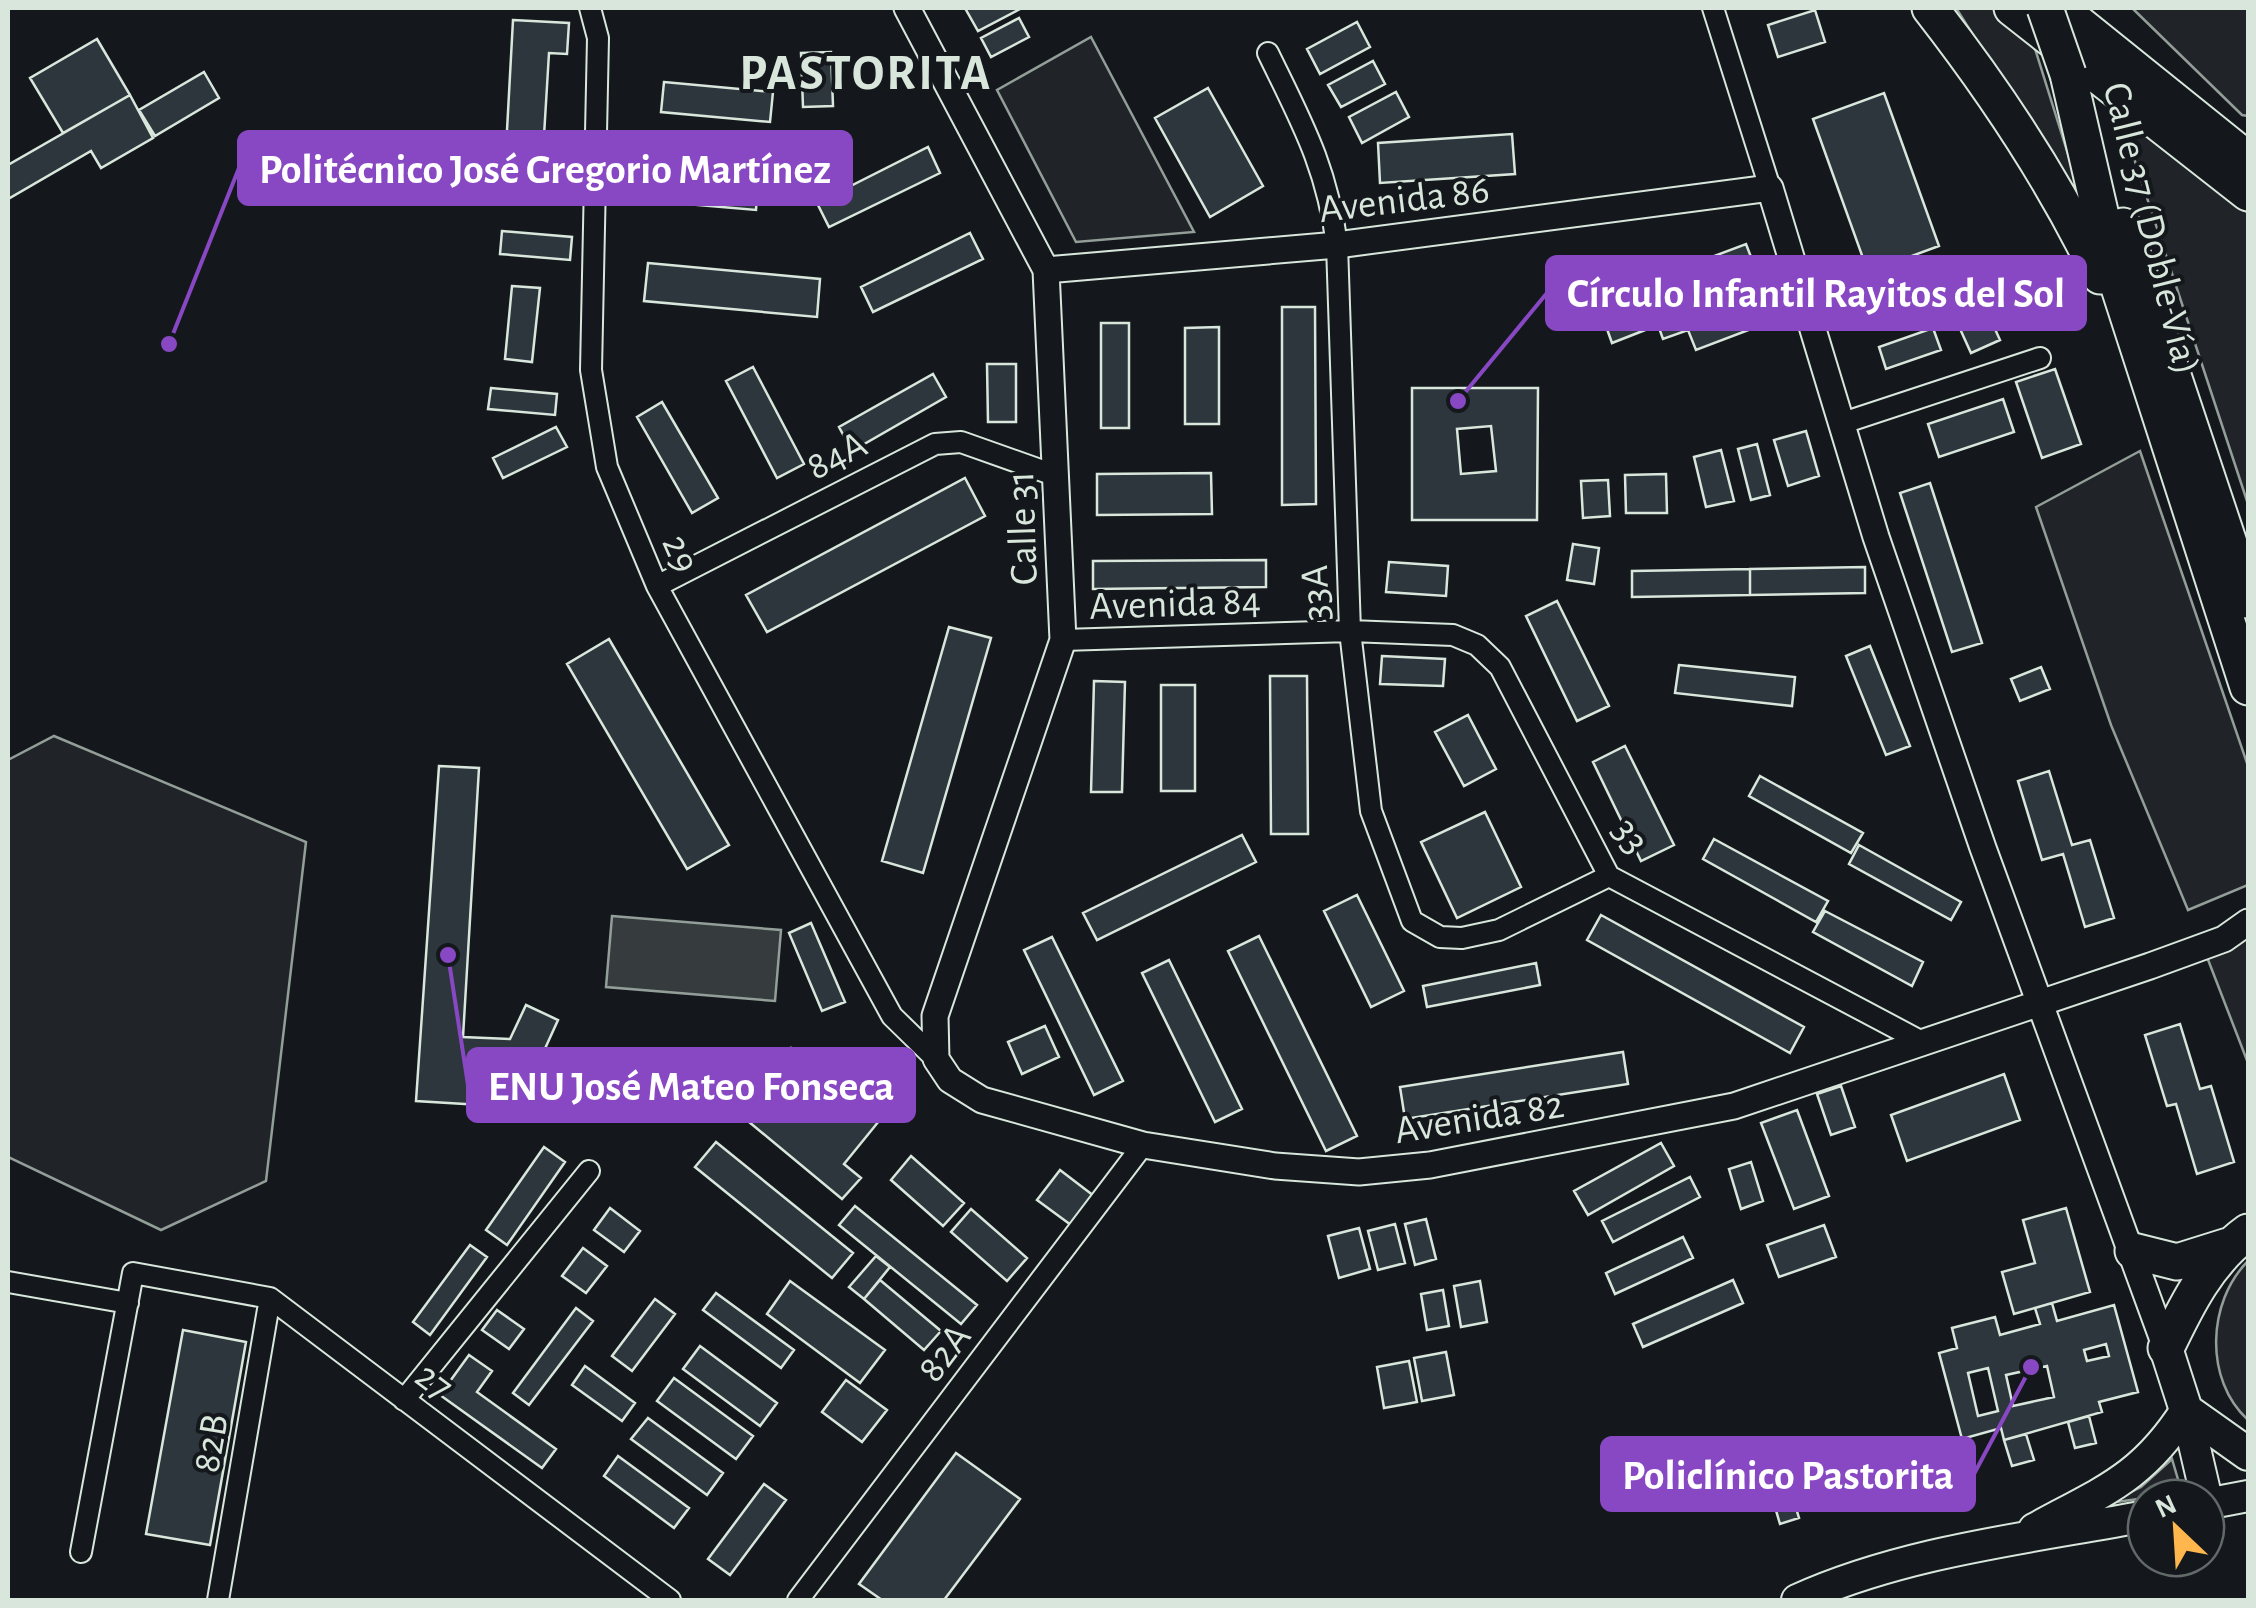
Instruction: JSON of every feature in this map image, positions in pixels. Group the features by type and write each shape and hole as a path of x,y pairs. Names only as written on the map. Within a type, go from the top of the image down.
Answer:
{"highway":[{"path":"1930,8 1976,68 2084,242 2142,366"},
{"path":"2012,8 2248,193"},
{"path":"2045,8 2068,74"},
{"path":"2060,8 2248,160"},
{"name":"Calle 37 (Doble Vía)","path":"2068,74 2114,272 2248,687"},
{"name":"Calle 37 (Doble Vía)","path":"2068,74 2158,325 2248,600"},
{"path":"2207,127 2248,137"},
{"path":"2134,1251 2177,1262 2239,1238"},
{"path":"2166,1348 2192,1292 2239,1238"}],"main road":[{"path":"2166,1348 2186,1410 2201,1478"},
{"path":"2186,1410 2248,1454"},
{"path":"2010,1542 2128,1480 2161,1449 2186,1410"},
{"path":"1797,1600 1834,1583 1915,1560 2126,1520"}],"street":[{"name":"29","path":"590,8 598,38 591,370 607,467 657,586 892,1016 936,1058"},
{"name":"Calle 31","path":"907,8 1046,270 1063,640 935,1016 936,1058"},
{"path":"1713,8 1876,537 2166,1348"},
{"name":"33A","path":"1268,53 1321,161 1337,245 1350,631 1371,811 1412,921 1440,936 1462,938 1498,930 1609,876"},
{"name":"Avenida 86","path":"1046,270 1337,245 1770,188"},
{"path":"1843,423 2040,358"},
{"name":"84A","path":"657,586 935,444 961,442 1057,476"},
{"name":"Avenida 84","path":"1063,640 1350,631"},
{"name":"33","path":"1350,631 1454,635 1488,656 1500,667 1609,876 1924,1042"},
{"name":"Avenida 82","path":"936,1058 950,1080 982,1100 1144,1145 1275,1166 1359,1172 1430,1165 1716,1111 2224,939 2248,922"},
{"name":"82A","path":"798,1600 1144,1145"},
{"path":"404,1400 589,1172"},
{"name":"27","path":"128,1303 133,1273 270,1298 670,1600"},
{"path":"8,1282 128,1303 81,1552"},
{"name":"82B","path":"218,1600 270,1298"}],"shaded area":[{"path":"1956,8 1994,8 2032,39 2087,215"},
{"path":"2132,8 2248,8 2248,116 2242,115"},
{"path":"1091,37 1194,232 1076,242 997,90"},
{"path":"2120,116 2248,213 2248,504"},
{"path":"2140,451 2248,766 2248,885 2188,910 2111,725 2036,507"},
{"path":"54,736 306,842 266,1181 161,1230 8,1157 8,760"},
{"path":"612,916 781,930 775,1001 606,987"},
{"path":"2248,937 2248,1063 2207,957"},
{"path":"2248,1261 2248,1420 2224,1384 2216,1341 2225,1298"},
{"path":"2172,1459 2178,1478 2151,1478"}],"building":[{"path":"965,8 1019,8 1020,9 978,31"},
{"path":"1815,10 1825,42 1778,57 1768,25"},
{"path":"1019,18 1029,37 991,57 981,38"},
{"path":"513,20 569,23 567,54 549,53 542,169 505,167"},
{"path":"1357,22 1370,47 1320,74 1307,49"},
{"path":"97,39 130,95 63,133 30,78"},
{"path":"831,52 833,106 803,107 801,53"},
{"path":"1373,61 1385,84 1341,107 1328,85"},
{"path":"204,72 219,98 155,136 139,110"},
{"path":"664,82 773,92 770,122 661,112"},
{"path":"1208,88 1263,186 1210,217 1155,118"},
{"path":"1396,92 1409,117 1362,143 1349,117"},
{"path":"1884,93 1939,246 1868,272 1813,119"},
{"path":"130,95 153,138 101,168 91,151 8,199 8,165"},
{"path":"1512,134 1515,174 1380,183 1378,143"},
{"path":"928,147 940,173 829,227 817,203"},
{"path":"655,172 758,181 756,210 652,201"},
{"path":"502,231 572,237 570,260 500,254"},
{"path":"970,233 983,259 873,312 861,287"},
{"path":"1746,244 1766,296 1730,310 1709,258"},
{"path":"648,263 820,279 817,317 644,301"},
{"path":"1701,279 1708,298 1722,292 1731,315 1760,304 1767,323 1696,350 1688,330 1663,339 1658,325 1612,343 1603,318"},
{"path":"512,286 540,288 532,362 505,359"},
{"path":"1980,296 2000,340 1971,353 1951,309"},
{"path":"1282,307 1315,307 1316,504 1282,505"},
{"path":"1101,323 1129,323 1129,428 1101,428"},
{"path":"1219,327 1219,424 1185,424 1185,328"},
{"path":"1933,328 1941,350 1886,369 1879,347"},
{"path":"987,364 1016,364 1016,422 988,422"},
{"path":"753,367 804,464 777,478 726,381"},
{"path":"2055,369 2081,444 2042,458 2016,382"},
{"path":"933,374 946,397 852,451 839,427"},
{"path":"491,388 557,394 555,415 488,409"},
{"path":"1412,388 1538,388 1537,520 1412,520","holes":["1491,426 1496,471 1461,474 1457,429"]},
{"path":"2003,399 2014,432 1939,457 1928,424"},
{"path":"662,402 718,498 692,513 637,417"},
{"path":"556,427 567,447 503,478 493,458"},
{"path":"1806,431 1819,476 1788,486 1774,440"},
{"path":"1757,444 1770,495 1751,500 1738,449"},
{"path":"1721,450 1734,501 1706,507 1694,457"},
{"path":"1211,473 1212,514 1097,515 1097,474"},
{"path":"1666,474 1667,513 1626,513 1625,475"},
{"path":"965,478 985,516 767,632 746,595"},
{"path":"1608,480 1610,516 1583,518 1581,481"},
{"path":"1930,483 1982,643 1952,652 1900,493"},
{"path":"1573,544 1599,548 1594,584 1567,580"},
{"path":"1266,560 1266,587 1093,589 1093,561"},
{"path":"1389,562 1448,566 1446,596 1386,592"},
{"path":"1865,567 1865,593 1750,595 1750,569"},
{"path":"1750,569 1750,595 1632,597 1632,571"},
{"path":"1557,601 1609,706 1577,721 1526,616"},
{"path":"949,627 991,638 923,873 882,861"},
{"path":"609,639 729,845 687,869 567,664"},
{"path":"1870,646 1910,746 1886,755 1846,656"},
{"path":"1382,656 1445,659 1443,686 1380,684"},
{"path":"1679,665 1795,677 1792,706 1675,693"},
{"path":"2041,667 2050,689 2020,701 2011,679"},
{"path":"1270,676 1307,676 1308,834 1271,834"},
{"path":"1094,681 1125,682 1122,792 1091,792"},
{"path":"1161,685 1195,685 1195,791 1161,791"},
{"path":"1468,715 1496,769 1464,786 1435,732"},
{"path":"1625,746 1674,845 1641,861 1593,762"},
{"path":"439,766 479,768 463,1037 510,1039 526,1005 558,1020 523,1097 515,1094 514,1107 416,1101"},
{"path":"2049,771 2072,845 2090,840 2114,918 2085,927 2063,854 2042,860 2018,781"},
{"path":"1760,776 1863,833 1851,853 1749,796"},
{"path":"1485,812 1521,887 1457,918 1421,842"},
{"path":"1242,835 1256,862 1097,940 1083,913"},
{"path":"1714,839 1828,901 1816,922 1703,859"},
{"path":"1859,845 1961,902 1951,920 1849,864"},
{"path":"1357,895 1404,991 1371,1007 1324,911"},
{"path":"1825,911 1923,962 1912,986 1813,932"},
{"path":"1601,915 1804,1027 1790,1053 1587,940"},
{"path":"811,923 845,1002 822,1011 789,933"},
{"path":"1259,936 1357,1136 1326,1151 1228,951"},
{"path":"1052,937 1123,1081 1094,1095 1024,950"},
{"path":"1169,960 1242,1109 1215,1122 1142,973"},
{"path":"1536,963 1540,985 1427,1007 1423,986"},
{"path":"2180,1024 2200,1089 2211,1086 2234,1162 2197,1174 2176,1104 2167,1106 2145,1035"},
{"path":"1045,1026 1059,1057 1022,1074 1008,1042"},
{"path":"791,1048 879,1121 844,1164 861,1178 842,1199 737,1112"},
{"path":"1623,1052 1628,1084 1405,1119 1400,1087"},
{"path":"2004,1074 2020,1120 1907,1161 1891,1115"},
{"path":"1841,1086 1855,1127 1831,1135 1817,1094"},
{"path":"1797,1110 1829,1196 1794,1209 1761,1123"},
{"path":"716,1142 853,1253 832,1278 695,1167"},
{"path":"1661,1143 1674,1166 1588,1215 1574,1191"},
{"path":"544,1147 565,1162 507,1245 486,1230"},
{"path":"911,1156 964,1203 943,1226 891,1180"},
{"path":"1751,1162 1763,1201 1741,1209 1729,1169"},
{"path":"1060,1170 1094,1196 1071,1225 1037,1200"},
{"path":"1690,1177 1700,1197 1613,1242 1602,1221"},
{"path":"855,1206 977,1305 961,1324 839,1225"},
{"path":"610,1208 640,1231 624,1252 594,1230"},
{"path":"2066,1208 2090,1292 2014,1314 2002,1272 2035,1263 2023,1220"},
{"path":"971,1209 1027,1258 1007,1281 951,1232"},
{"path":"1426,1219 1436,1259 1415,1265 1405,1224"},
{"path":"1395,1224 1405,1263 1378,1270 1368,1231"},
{"path":"1824,1225 1836,1257 1779,1277 1767,1245"},
{"path":"1359,1228 1370,1269 1339,1278 1328,1236"},
{"path":"1683,1237 1693,1258 1615,1294 1606,1273"},
{"path":"470,1245 487,1257 430,1335 413,1322"},
{"path":"583,1248 607,1266 586,1293 562,1276"},
{"path":"876,1256 890,1267 864,1299 849,1287"},
{"path":"880,1280 941,1331 924,1350 864,1299"},
{"path":"1733,1280 1743,1303 1643,1347 1633,1324"},
{"path":"790,1281 885,1350 860,1383 767,1314"},
{"path":"1480,1281 1487,1322 1461,1327 1454,1286"},
{"path":"1443,1290 1449,1326 1427,1330 1421,1294"},
{"path":"716,1293 794,1350 781,1368 703,1310"},
{"path":"655,1299 675,1314 632,1371 612,1356"},
{"path":"2052,1303 2057,1321 2114,1305 2138,1392 2099,1402 2102,1412 2004,1440 2001,1428 1962,1439 1939,1353 1957,1348 1952,1328 1995,1317 2000,1335 2040,1324 2035,1308","holes":["2106,1344 2109,1356 2087,1361 2084,1350","2047,1366 2054,1397 2013,1406 2006,1375","1988,1368 1998,1411 1978,1416 1968,1373"]},
{"path":"576,1308 593,1321 529,1405 513,1393"},
{"path":"497,1310 524,1329 509,1349 482,1330"},
{"path":"183,1330 246,1342 210,1545 146,1534"},
{"path":"700,1346 777,1403 760,1426 683,1369"},
{"path":"1446,1352 1454,1395 1422,1401 1414,1358"},
{"path":"469,1355 492,1371 477,1392 556,1449 542,1468 440,1395"},
{"path":"1409,1361 1417,1402 1384,1408 1377,1367"},
{"path":"585,1366 635,1403 622,1421 572,1385"},
{"path":"674,1378 753,1436 736,1459 657,1401"},
{"path":"846,1380 887,1410 862,1442 822,1412"},
{"path":"2089,1416 2096,1443 2075,1448 2068,1422"},
{"path":"648,1418 723,1473 707,1495 631,1439"},
{"path":"2026,1434 2034,1460 2012,1466 2004,1440"},
{"path":"956,1453 1020,1499 944,1600 882,1600 859,1584"},
{"path":"618,1456 689,1508 674,1528 604,1476"},
{"path":"1788,1482 1799,1518 1780,1524 1769,1487"},
{"path":"764,1484 786,1500 730,1575 708,1559"}],"place":[{"name":"Politécnico José Gregorio Martínez","path":"169,344"},
{"name":"Círculo Infantil Rayitos del Sol","path":"1458,401"},
{"name":"ENU José Mateo Fonseca","path":"448,955"},
{"name":"Policlínico Pastorita","path":"2031,1367"}],"district":[{"name":"PASTORITA","path":"866,71"}]}
